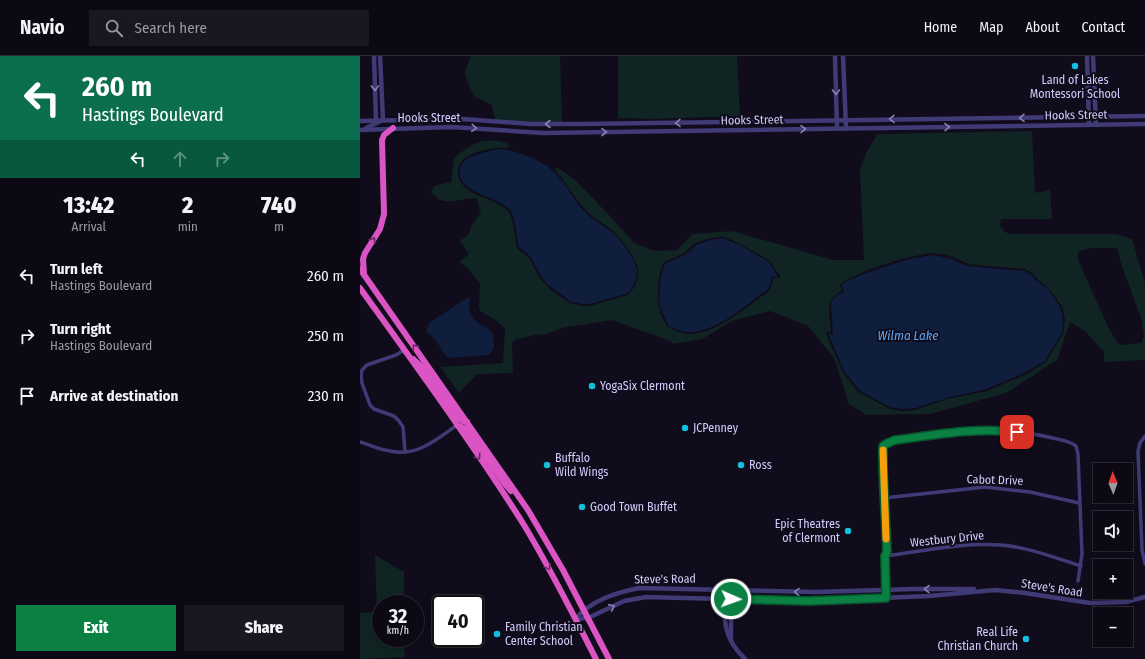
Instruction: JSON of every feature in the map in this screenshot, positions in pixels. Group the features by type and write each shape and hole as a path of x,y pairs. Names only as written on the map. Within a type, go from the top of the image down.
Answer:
{"highway":[{"path":"365,276 363,265 364,253 380,229 384,214 383,137 393,128"},
{"path":"360,269 468,422 522,502 543,535 584,609 609,659"},
{"path":"360,288 456,425 524,526 552,575 596,659"},
{"path":"379,315 399,325"},
{"path":"405,351 423,368 457,416 463,421 468,422"},
{"path":"456,425 466,429 505,484 522,502"}],"street":[{"path":"374,56 379,121"},
{"path":"379,121 380,56"},
{"path":"835,56 837,128"},
{"path":"843,56 846,128"},
{"path":"1087,56 1089,125"},
{"path":"1093,56 1096,125"},
{"name":"Hooks Street","path":"360,121 462,119 531,124 1145,116"},
{"path":"988,118 989,126"},
{"path":"379,121 393,128"},
{"path":"360,130 368,128 379,121"},
{"path":"697,122 697,131"},
{"name":"Hooks Street","path":"360,130 451,127 543,133 1145,124"},
{"path":"405,351 367,366 362,370 361,376 367,397 374,410 394,416 403,427 405,452"},
{"path":"360,442 390,452 412,451 425,447 456,425"},
{"path":"886,598 885,556 887,552 883,446 895,440 949,432 1005,430 1040,435 1072,443 1078,448 1082,549 1078,581"},
{"path":"1145,436 1140,443 1138,451 1142,550 1145,564"},
{"name":"Cabot Drive","path":"884,498 985,487 1030,492 1079,503"},
{"name":"Westbury Drive","path":"885,556 973,544 1002,545 1036,552 1081,566"},
{"name":"Steve's Road","path":"575,618 584,609 619,592 639,588 815,592 914,588 980,591"},
{"path":"725,589 725,627 727,635 745,659"},
{"path":"731,590 731,639"},
{"name":"Steve's Road","path":"575,618 588,618 620,603 641,597 809,601 929,596 995,590 1090,603 1126,602 1145,597"}],"green space":[{"path":"471,56 560,56 562,122 495,120 492,105 474,96 467,81 465,72"},
{"path":"618,56 737,56 740,116 652,119 618,118"},
{"path":"1032,131 1035,193 1050,190 1052,219 1001,219 1000,225 1004,232 1012,234 1116,234 1132,239 1145,283 1145,360 1104,362 1104,352 1085,331 1070,322 1057,360 1006,393 930,414 866,415 849,404 834,358 808,326 770,311 732,321 702,339 673,344 670,341 612,320 562,328 547,334 514,340 512,344 513,373 477,374 459,393 440,367 503,363 505,328 494,319 480,311 480,284 468,268 459,262 469,254 460,241 468,235 472,225 481,212 476,198 444,201 439,199 431,192 434,186 451,182 454,158 478,142 498,141 507,143 509,148 494,148 476,152 468,156 458,167 458,175 461,182 466,188 497,203 509,212 513,224 517,248 529,258 538,275 552,291 570,303 590,306 628,295 637,281 637,266 632,255 621,239 607,226 588,213 554,169 558,168 575,180 634,243 655,251 677,250 693,234 732,231 833,260 864,260 860,169 877,134","holes":["723,236 769,260 780,278 773,278 769,291 765,295 737,315 707,331 687,334 680,333 669,328 661,313 658,297 659,280 663,263 684,253 695,243","1090,248 1117,248 1141,318 1144,336 1141,343 1119,345 1110,331 1078,260 1078,252","930,253 943,254 968,264 1025,269 1034,274 1037,279 1047,287 1062,306 1065,319 1063,334 1046,362 1027,374 987,391 947,399 916,410 903,411 890,409 858,392 843,373 826,334 828,331 831,333 829,314 830,303 832,299 842,291 840,285 841,283 873,268"]},
{"path":"375,555 404,572 404,595 376,595"},
{"path":"372,612 372,647 404,647 405,657 360,659 360,613"}],"water":[{"path":"501,149 531,157 551,169 560,178 584,211 613,233 624,245 631,256 637,271 632,289 628,293 590,304 582,304 570,301 546,283 530,256 519,247 515,223 511,211 497,201 471,189 465,184 461,177 460,169 466,160 477,154"},
{"path":"723,238 742,246 769,262 778,277 771,276 770,284 766,291 727,319 707,329 687,332 669,327 659,304 661,276 665,264 685,255 696,245"},
{"name":"Wilma Lake","path":"931,255 952,259 967,266 1025,271 1047,288 1060,307 1063,320 1062,333 1045,361 1026,372 986,389 947,398 916,408 903,409 890,407 860,391 844,371 828,333 833,336 831,303 836,296 844,292 841,284 885,266"},
{"path":"467,298 470,298 469,303 473,317 480,324 490,330 494,338 494,345 488,355 449,358 434,338 426,332 429,323"}],"slow traffic":[{"path":"883,450 886,539"}],"place":[{"name":"Land of Lakes Montessori School","path":"1075,66"},
{"name":"YogaSix Clermont","path":"592,386"},
{"name":"JCPenney","path":"685,428"},
{"name":"Buffalo Wild Wings","path":"547,465"},
{"name":"Ross","path":"741,465"},
{"name":"Good Town Buffet","path":"582,507"},
{"name":"Epic Theatres of Clermont","path":"848,531"},
{"name":"Family Christian Center School","path":"497,634"},
{"name":"Real Life Christian Church","path":"1026,639"}],"route":[{"path":"731,599 809,601 886,598 885,556 887,552 883,446 895,440 949,432 980,430 1005,430 1017,432"}]}
